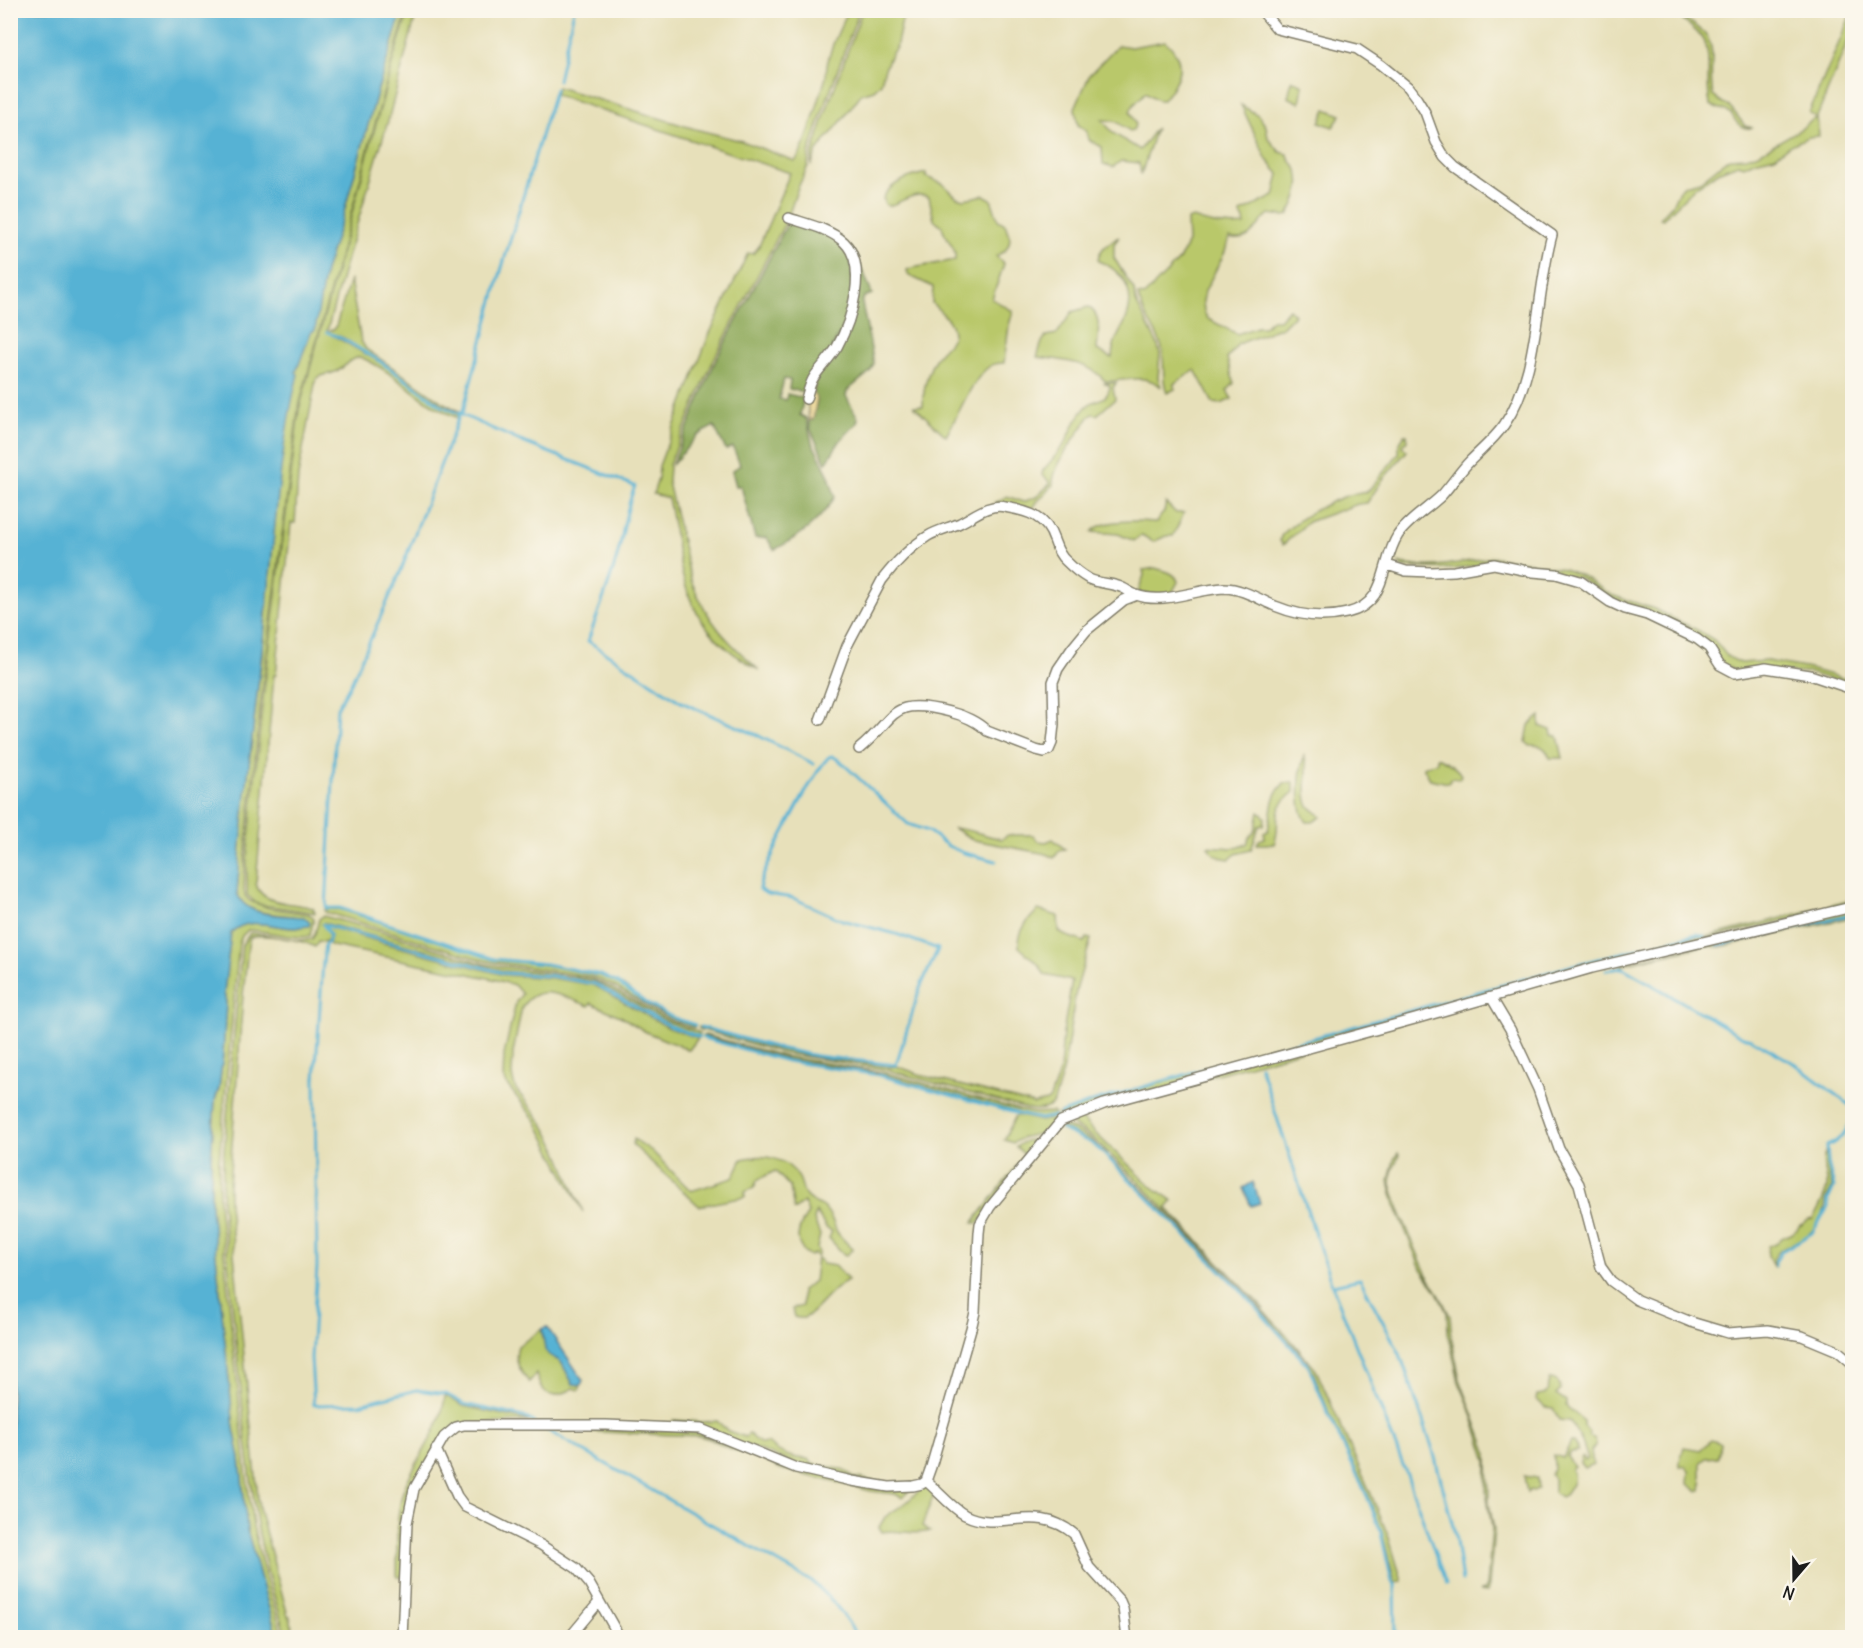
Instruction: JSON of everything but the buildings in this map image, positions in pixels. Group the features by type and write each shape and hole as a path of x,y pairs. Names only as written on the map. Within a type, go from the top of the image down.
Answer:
{"street":[{"path":"859,749 887,719 906,707 914,705 955,713 982,725 987,731 1036,750 1044,752 1049,750 1054,724 1053,682 1058,669 1087,630 1124,600 1137,596 1160,598 1225,588 1246,593 1300,614 1332,615 1348,613 1363,607 1375,595 1383,579 1392,545 1400,532 1442,494 1470,461 1489,445 1520,397 1530,365 1546,256 1552,235 1455,167 1445,157 1436,142 1425,112 1417,99 1408,87 1381,65 1357,49 1277,29 1261,10"},
{"path":"789,218 837,237 849,248 855,263 853,305 843,333 829,359 813,379 806,399"},
{"path":"820,720 847,646 882,580 890,570 901,557 927,536 993,506 1031,512 1042,519 1050,529 1058,552 1067,561 1090,579 1122,587 1137,596"},
{"path":"1387,565 1406,571 1431,572 1454,571 1494,564 1556,574 1580,581 1610,602 1647,615 1697,639 1709,648 1720,665 1734,673 1766,668 1810,675 1852,688"},
{"path":"402,1638 409,1506 414,1488 436,1449 456,1427 471,1424 701,1429 796,1468 852,1481 898,1487 918,1486 926,1481 972,1325 976,1305 980,1224 990,1207 1061,1121 1104,1104 1592,968 1852,907"},
{"path":"1491,997 1510,1029 1538,1089 1558,1149 1579,1184 1601,1268 1611,1281 1637,1300 1691,1322 1728,1333 1768,1330 1802,1336 1838,1351 1852,1363"},
{"path":"436,1449 457,1496 465,1507 536,1542 583,1574 620,1638"},
{"path":"926,1481 966,1515 986,1520 1040,1518 1059,1524 1071,1531 1089,1567 1120,1601 1127,1638"},
{"path":"569,1638 599,1602"}],"green space":[{"path":"402,11 407,11 298,410 260,707 245,860 244,890 245,896 250,901 269,908 309,914 314,918 310,936 296,937 248,930 242,936 239,944 219,1161 219,1202 246,1471 253,1526 283,1637 277,1637 247,1530 240,1458 234,1429 211,1207 215,1100 219,1088 223,1055 226,1002 224,993 231,933 245,924 253,923 294,928 308,926 294,917 253,910 241,900 237,893 244,807 264,638 282,450 296,372 315,319 325,271"},
{"path":"409,11 417,11 388,121 327,331 335,329 350,280 361,341 366,349 444,403 461,412 443,405 378,361 442,406 459,415 459,418 433,405 373,363 360,357 353,359 338,371 316,379 298,476 295,523 291,523 276,675 274,675 256,883 264,896 279,902 313,908 315,913 263,905 256,903 247,895 247,860 262,707 299,410 394,57","holes":["327,332 344,338 378,361"]},
{"path":"848,11 859,11 821,116 809,154 808,166 788,217 713,361 669,465 668,482 691,580 697,595 719,630 759,670 728,649 711,633 699,616 690,598 679,561 668,498 653,494 659,466 709,335 748,253 753,254 759,246 790,173 555,95 557,87 742,141 795,161 808,134 826,77 831,51"},
{"path":"862,11 904,11 896,48 891,54 881,83 874,90 861,94 817,151 811,166 812,155 824,117"},
{"path":"1852,12 1852,31 1817,117 1819,136 1808,137 1775,156 1744,166 1738,164 1720,171 1695,187 1663,219 1660,218 1685,185 1700,181 1729,158 1759,153 1801,129 1816,117 1809,113"},
{"path":"1685,19 1698,27 1710,43 1713,96 1732,109 1745,126 1753,128 1742,127 1731,113 1710,105 1706,48 1695,30 1683,21"},
{"path":"1165,41 1177,56 1179,70 1174,85 1163,100 1158,100 1145,92 1131,109 1130,112 1136,124 1130,131 1115,121 1102,120 1113,133 1140,150 1156,128 1141,175 1139,163 1121,161 1113,167 1103,164 1102,147 1089,140 1086,130 1078,125 1075,108 1090,74 1118,45 1131,47"},
{"path":"1292,80 1303,85 1300,103 1288,97"},
{"path":"1241,105 1258,115 1266,126 1268,138 1280,152 1288,154 1299,176 1299,187 1296,200 1288,215 1269,214 1248,236 1237,239 1229,238 1225,252 1205,291 1204,312 1208,319 1237,334 1264,327 1271,320 1279,320 1289,309 1294,315 1282,327 1238,344 1227,359 1234,383 1227,391 1232,399 1221,404 1213,403 1195,370 1174,384 1175,389 1167,393 1162,348 1138,295 1144,296 1179,260 1188,242 1187,220 1193,218 1218,225 1245,225 1240,213 1274,196 1279,174 1267,160"},
{"path":"1326,109 1341,115 1333,127 1320,122"},
{"path":"926,173 926,177 943,184 957,197 964,199 984,195 991,199 998,220 1005,224 1010,238 1005,251 996,256 1004,264 992,299 1013,311 1004,363 992,365 977,379 946,436 914,406 923,406 928,374 937,356 951,340 953,334 951,324 932,303 933,287 908,275 907,270 955,260 954,250 942,226 934,220 929,197 913,196 888,206 883,198 896,184"},
{"path":"789,221 836,239 851,257 853,293 841,332 806,393 789,389 790,380 784,379 779,399 786,400 787,394 804,398 800,415 806,418 812,442 829,476 835,497 822,515 808,528 774,550 767,538 755,538 741,486 736,486 732,471 740,465 733,447 726,450 714,426 697,436 672,465 715,362"},
{"path":"1119,237 1114,244 1114,258 1134,290 1136,302 1157,343 1160,354 1158,378 1161,387 1155,382 1142,379 1105,381 1083,365 1037,357 1046,336 1057,334 1072,312 1088,307 1098,320 1097,350 1112,358 1115,343 1128,312 1129,293 1122,278 1107,265 1098,261 1102,249"},
{"path":"854,256 872,294 864,297 862,303 874,364 870,372 847,391 846,396 858,418 857,423 840,441 826,463 810,428 809,420 813,420 817,400 813,393 817,375 854,306"},
{"path":"1105,383 1116,383 1113,388 1115,399 1097,415 1093,414 1089,417 1056,469 1053,485 1032,510 993,503 1007,496 1023,502 1036,497 1050,484 1042,475 1043,470 1066,443 1075,423 1086,407 1106,395 1110,386"},
{"path":"1404,435 1407,435 1408,440 1402,446 1407,451 1383,479 1367,503 1358,504 1308,522 1283,545 1280,541 1281,536 1303,517 1349,495 1369,490 1399,453 1399,445"},
{"path":"1166,503 1176,513 1184,513 1173,536 1166,536 1153,542 1142,535 1134,541 1118,534 1092,532 1104,524 1113,522 1156,522 1164,512"},
{"path":"1496,557 1564,569 1584,577 1611,595 1654,609 1699,631 1714,640 1728,657 1741,663 1767,661 1810,669 1852,681 1852,686 1810,673 1735,671 1722,664 1710,646 1625,607 1581,579 1494,562 1454,569 1402,567 1399,563 1436,566"},
{"path":"1155,568 1175,576 1178,582 1174,593 1160,595 1138,593 1144,575 1143,570"},
{"path":"1540,716 1540,726 1551,730 1552,735 1558,736 1563,758 1550,758 1542,747 1529,745 1526,742 1529,725"},
{"path":"1304,756 1307,768 1306,798 1309,806 1321,817 1313,822 1307,822 1301,808 1300,781"},
{"path":"1437,757 1456,769 1461,775 1459,779 1452,778 1448,783 1430,779 1423,767 1437,762"},
{"path":"1294,782 1294,792 1281,805 1279,811 1274,844 1257,844 1259,840 1265,838 1264,833 1268,831 1276,793 1284,783"},
{"path":"1259,812 1265,817 1264,825 1259,826 1251,850 1236,854 1230,859 1212,852 1208,846 1232,848 1247,844 1255,831"},
{"path":"953,828 1002,839 1008,835 1033,835 1038,841 1046,842 1053,839 1065,849 1060,850 1054,858 1046,854 974,840"},
{"path":"1852,900 1852,905 1650,952 1061,1118 1058,1114 1183,1076 1574,966 1697,936 1706,937"},
{"path":"1852,908 1852,913 1717,944 1718,946 1852,915 1852,917 1720,947 1704,946 1627,963 1623,966 1620,964"},
{"path":"325,909 340,909 494,959 546,965 601,976 624,986 647,1005 695,1026 694,1028 670,1019 593,977 485,961 325,912"},
{"path":"1038,910 1058,916 1059,931 1064,935 1084,942 1087,938 1091,939 1076,991 1064,1068 1054,1102 1047,1108 1038,1110 1024,1108 888,1070 783,1053 699,1029 699,1027 777,1049 816,1057 897,1066 924,1076 1034,1104 1047,1101 1060,1070 1063,1033 1072,981 1045,975 1039,965 1019,947 1024,927"},
{"path":"323,916 485,964 592,979 669,1021 700,1033 699,1036 671,1025 595,982 504,971 324,923 322,924 328,932 329,939 324,942 318,941 315,947 292,940 312,939 319,919"},
{"path":"325,926 504,975 551,978 594,985 669,1028 698,1038 689,1050 646,1032 622,1017 591,1003 589,1006 553,993 536,994 522,1007 513,1053 512,1075 515,1088 542,1122 556,1147 583,1212 536,1121 503,1077 504,1055 512,1019 516,1002 522,994 514,985 333,946 329,944 331,935"},
{"path":"250,933 278,937 250,937 248,946 229,1203 259,1508 294,1637 286,1637 268,1575 257,1525 246,1441 222,1202 223,1161 242,945"},
{"path":"703,1036 783,1056 887,1073 1019,1110 1035,1113 1053,1112 1055,1115 1041,1118 1026,1115 878,1073 787,1059"},
{"path":"1016,1115 1041,1121 1055,1118 1057,1121 1048,1132 1024,1137 1013,1143 1004,1140"},
{"path":"1080,1116 1151,1186 1173,1201 1167,1208 1264,1309 1133,1176 1092,1137 1070,1123"},
{"path":"1062,1126 1076,1130 1091,1139 1166,1212 1286,1334 1316,1370 1389,1538 1402,1581 1395,1583 1381,1529 1368,1495 1306,1360 1246,1294 1094,1143 1061,1128"},
{"path":"634,1139 652,1151 691,1191 733,1178 742,1159 758,1156 781,1161 794,1171 807,1198 827,1211 837,1232 853,1249 845,1256 829,1238 832,1231 826,1228 816,1212 814,1220 820,1235 817,1248 819,1253 817,1257 804,1252 800,1247 798,1236 801,1224 808,1213 804,1202 794,1210 790,1187 775,1171 757,1180 754,1188 745,1192 745,1197 699,1206 633,1145"},
{"path":"1030,1140 1035,1149 979,1223 973,1223 1025,1155 1016,1147"},
{"path":"1827,1150 1832,1187 1821,1218 1810,1233 1777,1254 1773,1266 1768,1256 1768,1246 1778,1243 1806,1221 1813,1219 1822,1201 1827,1187 1823,1162"},
{"path":"1398,1153 1391,1184 1399,1210 1426,1273 1438,1292 1450,1316 1452,1341 1460,1379 1488,1454 1489,1503 1494,1530 1487,1592 1479,1591 1485,1590 1487,1585 1492,1528 1486,1491 1487,1461 1459,1382 1448,1333 1447,1313 1437,1292 1421,1269 1395,1205 1389,1181 1394,1159"},
{"path":"817,1257 823,1264 835,1266 848,1280 808,1316 794,1317 792,1309 802,1306 802,1290 814,1281"},
{"path":"542,1329 543,1339 550,1355 561,1362 573,1384 581,1385 579,1390 574,1388 560,1394 550,1395 542,1388 536,1374 529,1382 523,1374 517,1361 518,1346"},
{"path":"1550,1379 1559,1383 1561,1389 1556,1394 1566,1401 1566,1406 1584,1421 1584,1426 1590,1433 1589,1436 1595,1439 1596,1444 1591,1451 1593,1464 1584,1468 1580,1463 1581,1458 1588,1459 1582,1442 1570,1421 1559,1420 1553,1408 1545,1407 1536,1399 1537,1395 1547,1392"},
{"path":"445,1395 463,1406 530,1421 455,1425 412,1488 403,1577 397,1577 398,1517 402,1494 435,1430"},
{"path":"673,1420 717,1421 728,1431 745,1437 749,1434 761,1444 767,1443 787,1455 809,1459 812,1464 842,1470 857,1480 818,1472 748,1446 674,1425"},
{"path":"547,1428 673,1430 698,1433 760,1456 908,1489 908,1492 903,1498 895,1494 871,1491 781,1469 751,1454 733,1450 699,1436"},
{"path":"1711,1440 1720,1443 1718,1457 1706,1458 1701,1462 1702,1487 1697,1491 1688,1484 1689,1471 1684,1466 1680,1466 1680,1460 1684,1447 1700,1450"},
{"path":"1571,1442 1574,1442 1578,1448 1578,1451 1570,1452 1567,1457 1574,1466 1571,1469 1573,1480 1565,1495 1561,1497 1554,1492 1554,1479 1551,1475 1554,1468 1554,1455 1563,1458"},
{"path":"1524,1476 1537,1478 1538,1489 1527,1493"},
{"path":"923,1487 935,1491 922,1526 930,1531 882,1532 879,1527 885,1517 907,1502"}],"sand":[{"path":"817,375 813,393 817,399 813,420 809,420 807,399"}],"water":[{"path":"11,10 402,11 325,271 315,330 311,332 296,372 298,374 279,483 243,818 237,893 242,901 256,911 304,917 310,923 309,926 295,928 262,924 245,925 231,933 224,993 226,1002 223,1055 219,1088 215,1100 211,1207 234,1429 240,1458 247,1530 277,1637 11,1637"},
{"path":"1253,1182 1260,1203 1251,1206 1243,1188"},
{"path":"547,1327 583,1380 581,1385 573,1384 561,1362 545,1350 542,1329"}],"waterway":[{"path":"558,80 574,10"},
{"path":"555,89 501,271 463,411 400,573 351,683 337,708 326,908 340,908 494,959 546,964 601,975 674,1018 695,1025"},
{"path":"327,332 378,360 442,406 520,441 635,486 615,564 588,641 681,702 759,736 814,764"},
{"path":"701,1027 817,1056 896,1065 920,988 938,949 896,934 842,920 793,898 767,894 759,889 790,821 822,765 829,757 832,756 839,760 908,824 928,831 948,846 964,853 996,861"},
{"path":"1718,945 1852,914"},
{"path":"323,924 330,935 328,943 325,944 323,962 315,1080 317,1267 311,1358 314,1405 359,1404 417,1390 446,1394 464,1404 524,1417 534,1422"},
{"path":"325,925 504,973 552,976 595,984 670,1026 699,1037"},
{"path":"1060,1114 1095,1101 1256,1054 1574,965 1697,934 1704,936"},
{"path":"1606,970 1623,968 1743,1037 1751,1039 1792,1062 1852,1107"},
{"path":"703,1038 787,1061 878,1075 1026,1116 1041,1119 1055,1116"},
{"path":"1260,1066 1332,1285 1407,1475 1446,1584"},
{"path":"1775,1266 1782,1251 1812,1233 1828,1207 1828,1200 1834,1187 1828,1163 1827,1146 1837,1141 1844,1133 1850,1123 1852,1113"},
{"path":"1061,1129 1093,1144 1108,1158 1245,1295 1309,1367 1380,1529 1392,1582 1395,1584 1396,1638"},
{"path":"1333,1285 1360,1279 1400,1354 1433,1450 1455,1534 1462,1581"},
{"path":"545,1429 812,1582 837,1607 857,1638"}]}
